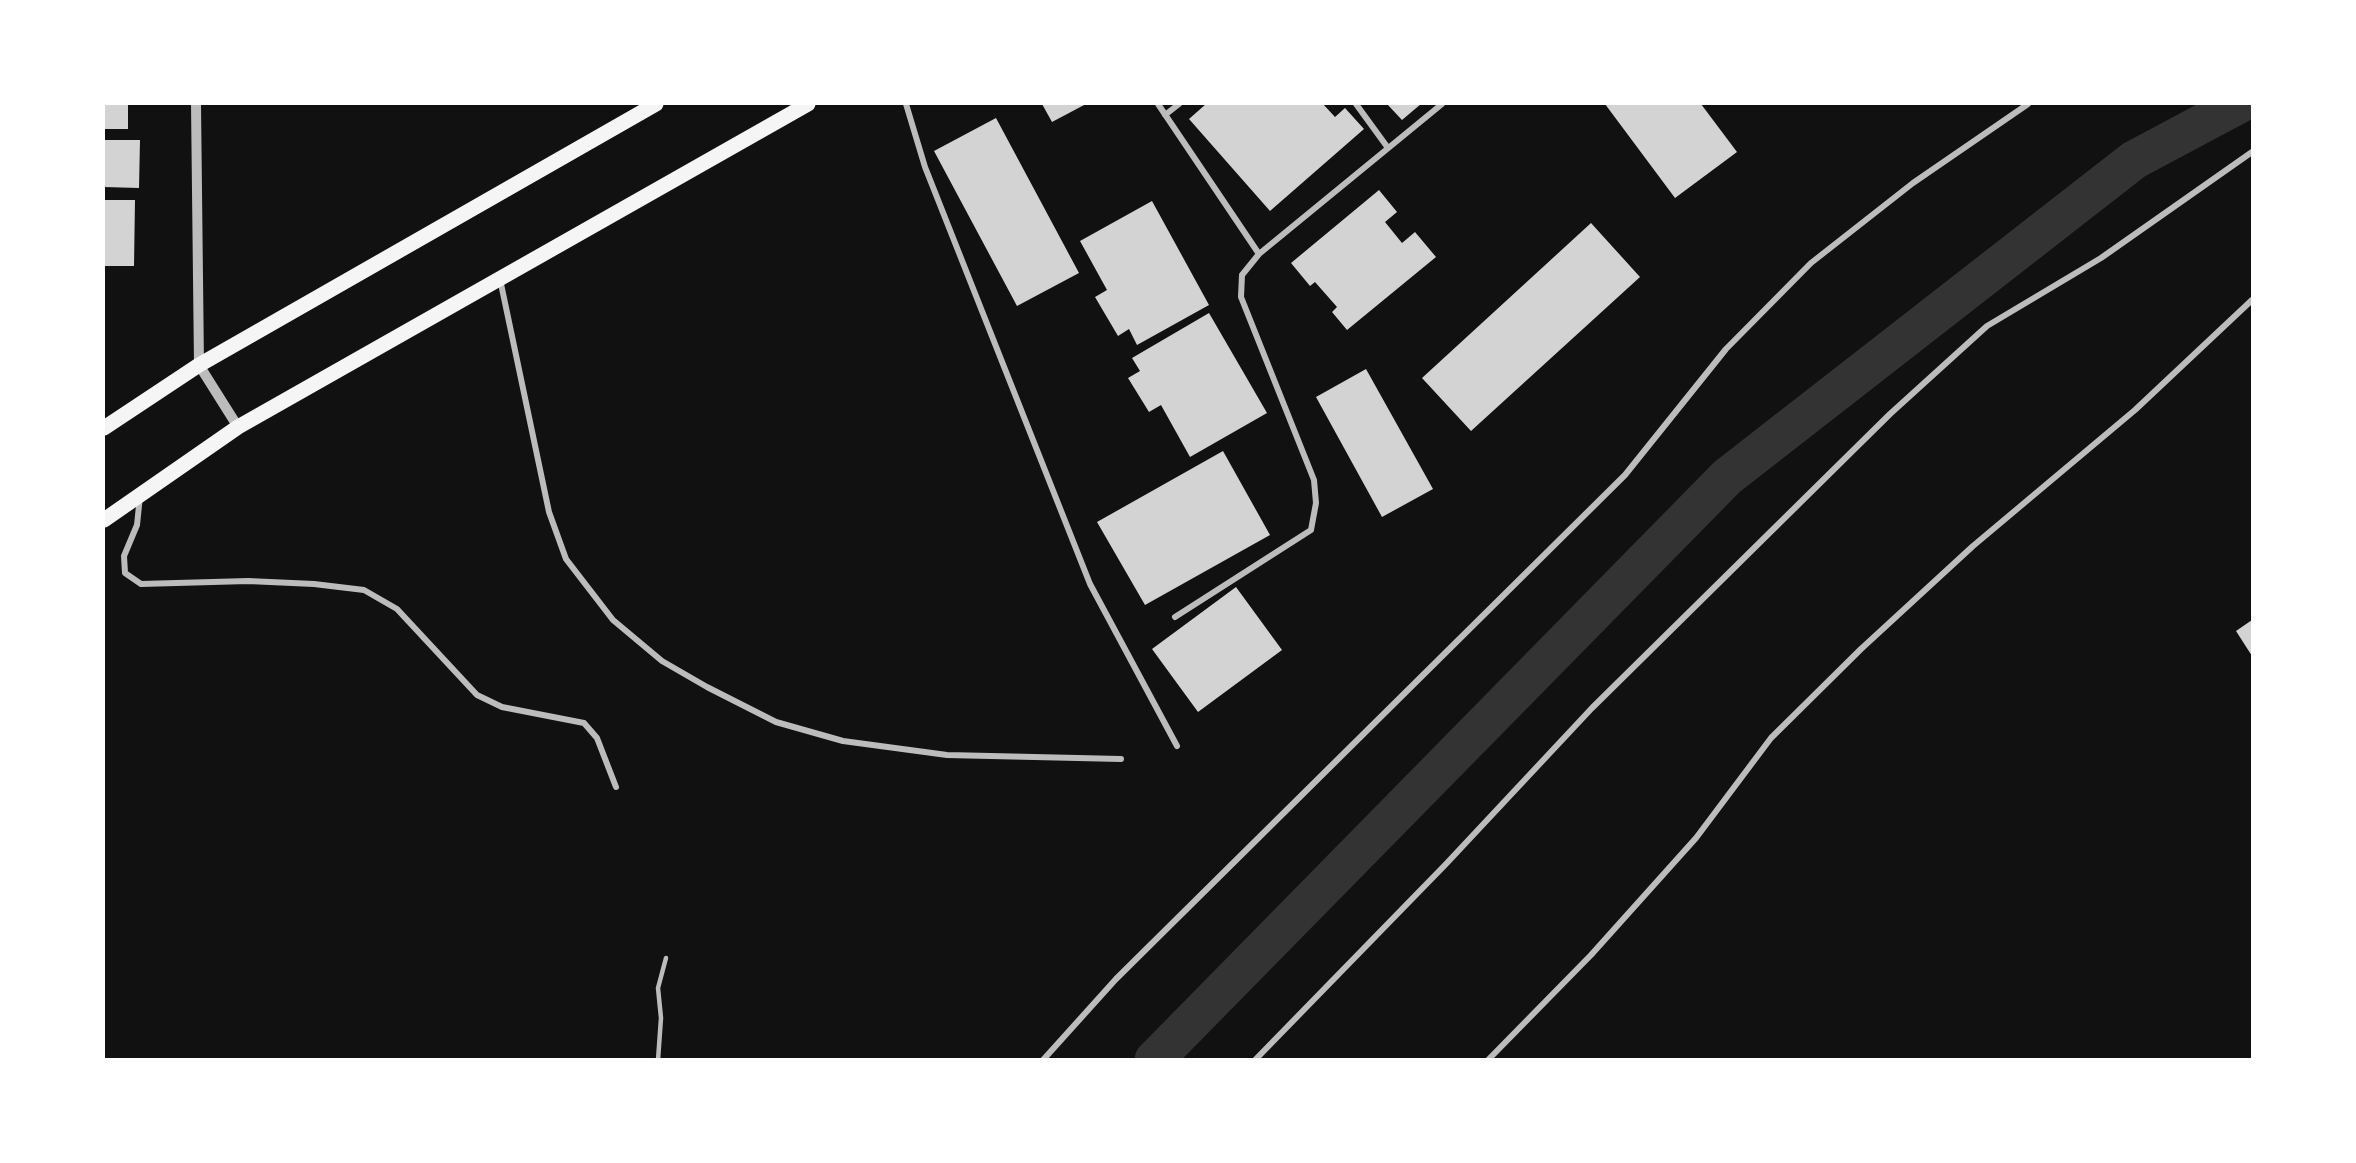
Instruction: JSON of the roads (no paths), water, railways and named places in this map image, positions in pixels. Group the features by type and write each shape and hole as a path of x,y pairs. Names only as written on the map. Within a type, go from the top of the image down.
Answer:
{"main road":[{"path":"104,428 199,365 656,104"},
{"path":"104,520 140,492 237,427 808,104"}],"street":[{"path":"196,104 199,365 237,427"},
{"path":"906,104 930,178 1089,584 1177,746"},
{"path":"1158,104 1259,254"},
{"path":"1165,115 1179,104"},
{"path":"1356,104 1388,148"},
{"path":"1175,617 1311,531 1316,503 1314,480 1241,297 1242,275 1259,254 1442,104"},
{"path":"1042,1059 1116,979 1625,475 1726,349 1811,263 1914,183 2028,104"},
{"path":"1255,1059 1446,864 1592,708 1890,414 1988,326 2101,258 2253,152"},
{"path":"500,279 549,512 566,559 613,620 662,661 776,722 843,741 947,755 1121,759"},
{"path":"1488,1059 1591,955 1696,838 1771,738 1787,722 1861,649 1973,546 2135,410 2253,300"},
{"path":"140,492 137,525 124,556 125,573 141,584 248,581 315,584 364,590 397,609 477,695 502,707 584,723 597,738 616,787"}],"lane":[{"path":"658,1059 661,1018 658,988 666,958"}],"waterway":[{"path":"1154,1060 1727,477 2134,160 2239,104"}]}
